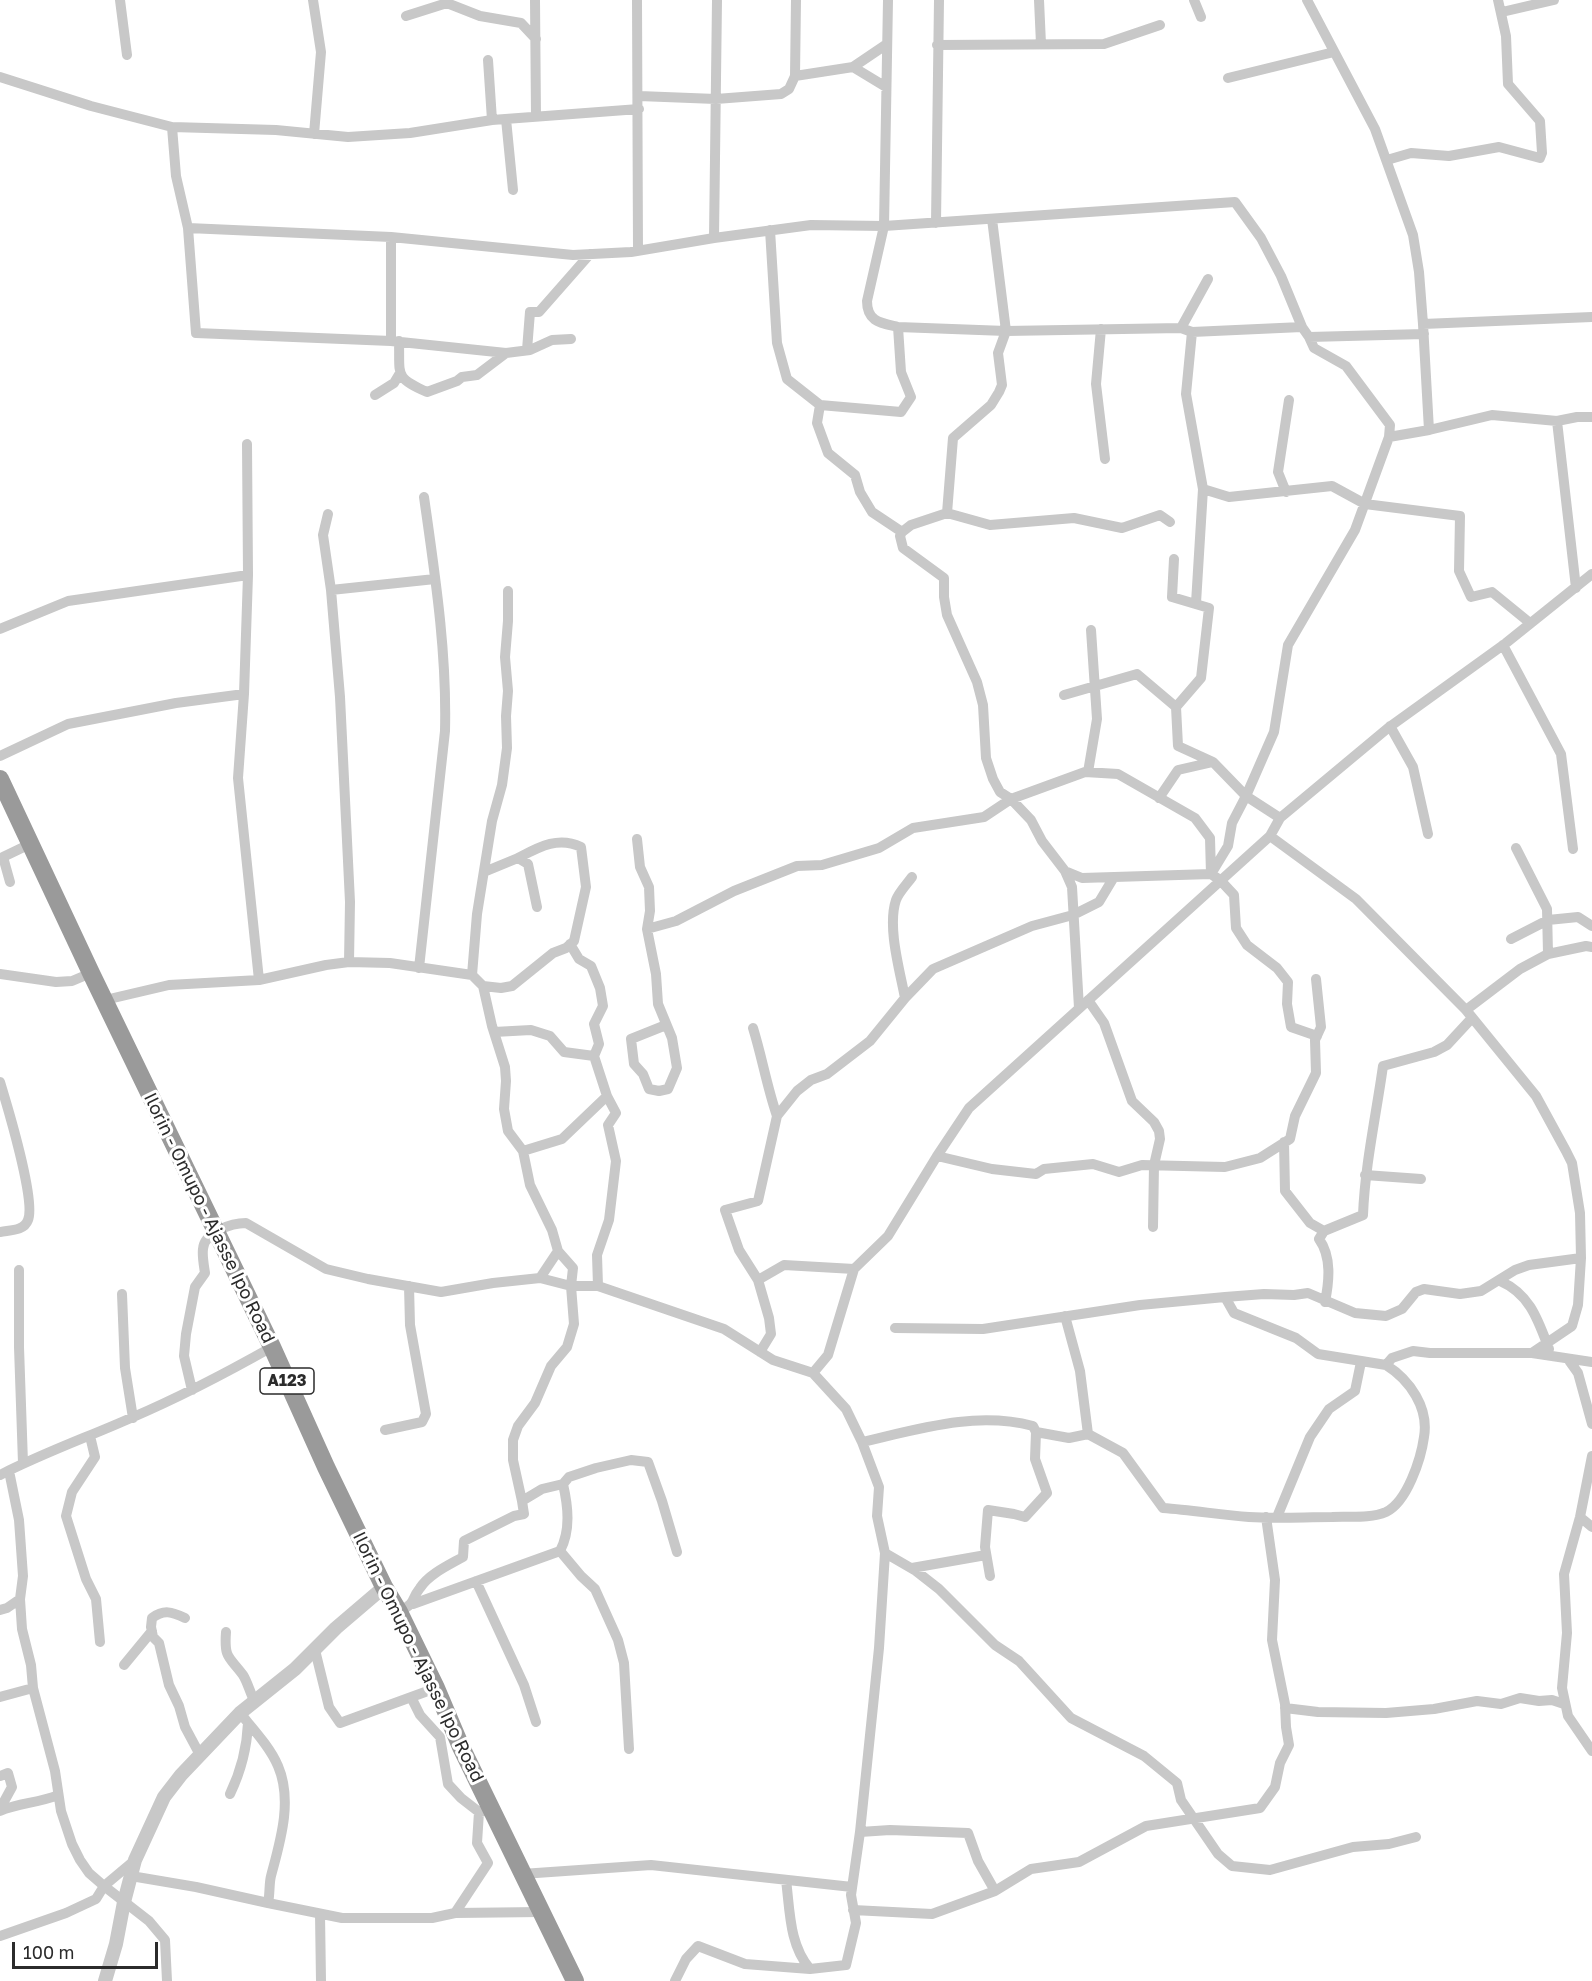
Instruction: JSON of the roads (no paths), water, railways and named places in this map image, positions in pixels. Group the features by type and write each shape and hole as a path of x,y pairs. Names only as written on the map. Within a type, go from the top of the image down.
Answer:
{"highway":[{"name":"Ilorin - Omupo - Ajasse Ipo Road","path":"0,780 272,1347 326,1467 384,1587 406,1608 485,1811 522,1874 575,1981"}],"street":[{"path":"120,0 127,55"},
{"path":"313,0 321,51 314,135"},
{"path":"535,0 536,117"},
{"path":"637,0 638,251"},
{"path":"714,238 717,0"},
{"path":"639,96 716,99 781,94 789,89 795,76 796,0"},
{"path":"888,0 884,226 867,310 870,317 876,321 898,327 1006,331 1181,328 1192,332 1305,332 1424,329 1592,317"},
{"path":"936,223 939,0"},
{"path":"1039,0 1041,44"},
{"path":"1194,0 1201,17"},
{"path":"1307,0 1375,129 1413,235 1424,329 1429,430"},
{"path":"1387,160 1411,153 1449,156 1499,147 1540,158 1542,153 1540,121 1508,84 1506,36 1498,0"},
{"path":"1502,12 1554,0"},
{"path":"406,16 447,3 480,16 521,23 536,39"},
{"path":"937,45 1104,44 1160,25"},
{"path":"795,76 853,67 887,44"},
{"path":"1228,78 1334,52"},
{"path":"488,60 492,120"},
{"path":"853,67 886,87"},
{"path":"0,77 92,106 172,127 276,130 348,137 410,133 492,120 639,109"},
{"path":"506,119 513,190"},
{"path":"172,127 176,176 188,228 196,333 395,341 506,353 527,350 552,340 571,339"},
{"path":"188,228 391,237 573,255 638,251 811,225 884,226 1235,202 1261,238 1314,348 1346,366 1390,425 1389,437 1355,530 1288,645 1274,732 1232,823 1228,846 1215,877"},
{"path":"947,513 953,438 991,405 999,392 1002,376 998,353 1006,331 992,219"},
{"path":"770,230 777,343 787,379 820,405 901,412 911,397 901,372 898,327"},
{"path":"391,237 395,341 400,373 404,381 427,392 462,377 477,375 506,353"},
{"path":"527,350 530,312 539,312 590,254"},
{"path":"1181,328 1208,279"},
{"path":"1101,329 1096,384 1105,459"},
{"path":"1192,332 1186,394 1203,489 1196,603"},
{"path":"375,395 394,383 400,373"},
{"path":"1286,492 1278,472 1289,400"},
{"path":"820,405 817,423 828,453 855,475 860,492 872,512 902,532"},
{"path":"1389,437 1492,415 1557,421 1592,417"},
{"path":"1557,421 1576,588"},
{"path":"247,444 248,575 244,694 238,778 259,980"},
{"path":"1203,489 1229,497 1332,486 1365,504 1460,516 1460,571 1471,597 1492,592 1530,624"},
{"path":"419,968 445,731 445,662 424,497"},
{"path":"1153,1227 1154,1165 1160,1139 1159,1131 1154,1122 1132,1101 1104,1023 1084,1004 1073,915 1072,887 1065,871 1042,841 1031,819 1011,799 1000,792 986,758 984,705 978,682 947,615 944,579 903,548 900,537 902,532 911,525 947,513 990,525 1074,518 1122,528 1160,515 1170,522"},
{"path":"328,514 323,535 331,590 344,761 350,902 349,962"},
{"path":"1174,559 1172,597 1209,608 1201,678 1176,707 1178,746 1213,762 1246,796 1280,818"},
{"path":"813,1373 828,1354 854,1269 888,1236 969,1108 1084,1004 1215,877 1270,836 1280,818 1390,726 1503,645 1592,574"},
{"path":"0,629 68,601 248,575"},
{"path":"331,590 435,579"},
{"path":"472,975 477,914 507,748 508,691 505,657 508,591"},
{"path":"1088,772 1097,719 1091,630"},
{"path":"1503,645 1561,754 1573,849"},
{"path":"1064,695 1137,674 1176,707"},
{"path":"0,756 68,724 176,703 244,694"},
{"path":"1390,726 1413,767 1428,834"},
{"path":"1159,798 1178,770 1213,762"},
{"path":"647,929 676,921 734,891 797,866 822,865 879,848 913,828 984,817 1011,799 1088,772 1118,774 1195,818 1210,838 1215,877 1234,895 1236,928 1247,945 1277,968 1288,982 1287,1004 1292,1028 1317,1036"},
{"path":"1270,836 1356,900 1469,1014 1536,1096 1566,1151 1572,1163 1580,1213 1581,1258 1578,1305 1572,1326 1532,1353"},
{"path":"637,839 640,867 649,887 650,911 647,929 656,974 658,1004 672,1038 676,1068 668,1089 659,1091 649,1089 643,1074 634,1064 631,1039 666,1024"},
{"path":"483,986 501,988 512,986 553,953 574,941 586,887 581,847 572,842 546,843 484,872"},
{"path":"10,882 3,857 30,844"},
{"path":"1516,848 1547,909 1548,954"},
{"path":"518,858 528,864 537,907"},
{"path":"1065,871 1082,878 1215,877"},
{"path":"905,998 893,917 896,900 912,877"},
{"path":"760,1352 771,1334 769,1318 758,1280 739,1250 725,1210 758,1202 777,1116 797,1091 811,1080 827,1074 870,1041 905,998 933,969 1032,926 1073,915 1099,902 1114,877"},
{"path":"1512,939 1548,920 1578,917 1592,926"},
{"path":"570,944 579,959 591,966 600,988 603,1006 594,1024 599,1044 594,1056 615,1113 608,1125 616,1161 609,1220 597,1255 598,1286"},
{"path":"1325,1302 1328,1285 1327,1257 1325,1247 1319,1239 1324,1231 1363,1215 1365,1175 1375,1128 1383,1066 1434,1052 1447,1045 1469,1014 1520,969 1548,954 1586,946 1592,947"},
{"path":"105,1000 169,985 259,980 326,964 349,962 390,963 472,975 483,986 505,1066 505,1119 508,1131 523,1151 530,1185 552,1230 558,1251 573,1268 571,1286 574,1324 567,1347 551,1366 535,1403 518,1426 513,1440 513,1460 524,1514 514,1516 464,1541 463,1557 441,1570 420,1587 406,1608"},
{"path":"0,974 56,982 72,981 91,973"},
{"path":"937,1156 992,1170 1036,1174 1044,1169 1093,1164 1119,1172 1142,1165 1226,1167 1260,1158 1290,1139 1295,1116 1317,1073 1315,1040 1321,1028 1316,979"},
{"path":"753,1028 766,1084 777,1116"},
{"path":"494,1032 531,1030 550,1036 564,1052 594,1056"},
{"path":"0,1082 13,1122 30,1211 28,1221 24,1226 0,1232"},
{"path":"523,1151 562,1139 607,1096"},
{"path":"1284,1142 1285,1191 1310,1223 1324,1231"},
{"path":"1365,1175 1421,1179"},
{"path":"192,1390 184,1356 189,1313 195,1287 205,1273 202,1250 204,1244 215,1232 233,1224 246,1223 326,1269 441,1292 540,1278 571,1286 598,1286 724,1329 773,1360 813,1373 846,1409 862,1442 879,1487 877,1516 885,1554 879,1648 860,1832 851,1895 856,1923 846,1965 810,1969 745,1964 698,1946 686,1959 675,1981"},
{"path":"540,1278 558,1251"},
{"path":"896,1328 983,1329 1140,1305 1264,1294 1308,1293 1355,1313 1386,1316 1402,1309 1416,1292 1424,1289 1460,1294 1480,1291 1515,1270 1529,1265 1581,1258"},
{"path":"758,1280 784,1265 854,1269"},
{"path":"19,1270 23,1463"},
{"path":"1500,1281 1514,1287 1521,1294 1536,1317 1551,1356"},
{"path":"385,1430 422,1422 426,1414 412,1333 409,1286"},
{"path":"122,1294 125,1368 133,1418"},
{"path":"1036,1432 1069,1438 1088,1434 1123,1453 1163,1508 1250,1517 1374,1515 1387,1512 1401,1499 1415,1471 1423,1447 1426,1429 1419,1399 1400,1376 1386,1365 1318,1354 1296,1338 1234,1313 1225,1297"},
{"path":"1065,1316 1084,1394 1088,1434"},
{"path":"167,1981 165,1940 149,1921 89,1873 80,1860 67,1829 33,1689 31,1665 22,1629 20,1599 23,1576 20,1531 4,1473 133,1418 192,1390 272,1347"},
{"path":"1386,1365 1392,1358 1413,1351 1532,1353 1592,1362"},
{"path":"1568,1359 1578,1373 1592,1424"},
{"path":"853,1910 932,1914 995,1891 1031,1869 1079,1862 1146,1826 1260,1808 1275,1787 1280,1763 1289,1745 1286,1707 1272,1640 1275,1580 1271,1517 1310,1437 1329,1409 1355,1392 1361,1362"},
{"path":"862,1442 974,1419 1017,1422 1033,1426 1036,1432 1035,1459 1047,1493 1025,1517 988,1510 985,1547 990,1576"},
{"path":"90,1436 95,1458 72,1492 66,1516 86,1579 96,1599 100,1642"},
{"path":"1592,1456 1580,1517 1564,1574 1567,1633 1562,1680 1564,1704 1576,1729 1592,1751"},
{"path":"522,1501 542,1489 563,1484 569,1477 613,1463 630,1460 648,1462 663,1501 677,1552"},
{"path":"406,1608 560,1551 565,1540 568,1511 563,1484"},
{"path":"1580,1517 1592,1527"},
{"path":"560,1551 595,1589 622,1650 629,1749"},
{"path":"885,1554 912,1568 951,1600 995,1645 1018,1661 1071,1718 1144,1756 1177,1783 1181,1800 1218,1854 1232,1866 1270,1870 1353,1847 1389,1844 1416,1837"},
{"path":"912,1568 986,1555"},
{"path":"476,1581 524,1685 536,1722"},
{"path":"105,1981 135,1860 164,1797 200,1755 244,1718 255,1702 295,1670 336,1628 384,1587"},
{"path":"0,1610 20,1599"},
{"path":"185,1618 171,1612 160,1612 152,1618 152,1630 153,1637 159,1643 169,1685 179,1706 185,1727 200,1755"},
{"path":"124,1665 152,1630"},
{"path":"226,1632 225,1648 234,1666 244,1678 255,1702"},
{"path":"315,1650 329,1707 340,1723 436,1688"},
{"path":"0,1697 33,1689"},
{"path":"411,1697 420,1715 440,1737 448,1784 461,1798 485,1811 477,1843 488,1863 455,1912"},
{"path":"1286,1707 1318,1712 1386,1713 1434,1709 1477,1701 1501,1704 1520,1698 1539,1701 1552,1700 1564,1704"},
{"path":"230,1794 238,1778 244,1755 244,1718"},
{"path":"244,1718 278,1765 283,1785 285,1825 270,1878 268,1904"},
{"path":"0,1776 8,1773 12,1787 1,1807"},
{"path":"1,1807 34,1803 58,1795"},
{"path":"860,1832 890,1830 968,1833 978,1860 995,1891"},
{"path":"0,1936 66,1913 96,1899 104,1886 135,1860"},
{"path":"522,1874 651,1865 852,1887"},
{"path":"131,1876 196,1887 342,1918 432,1918 455,1912 541,1912"},
{"path":"786,1880 795,1946 810,1969"},
{"path":"320,1914 321,1981"}]}
